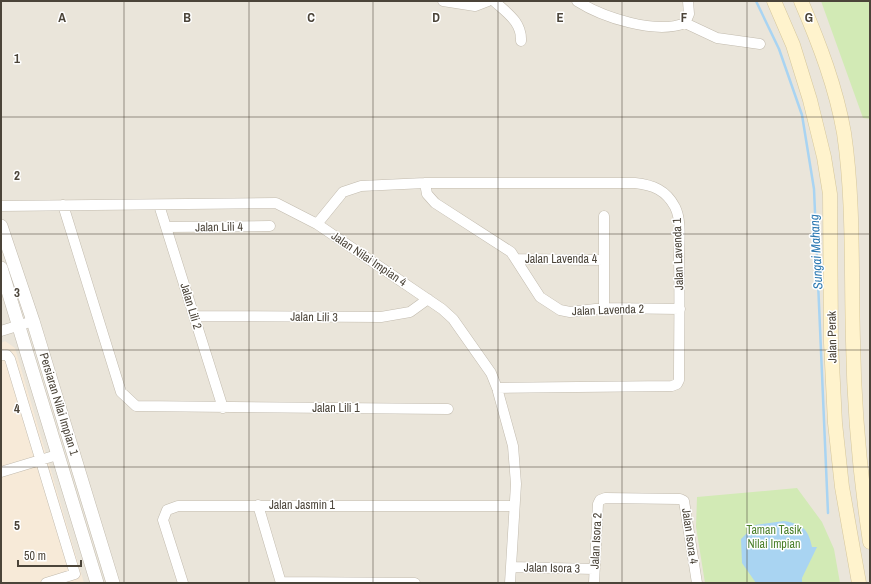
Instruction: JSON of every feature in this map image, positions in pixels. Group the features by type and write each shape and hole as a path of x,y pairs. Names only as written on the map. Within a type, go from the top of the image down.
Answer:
{"main road":[{"name":"Jalan Perak","path":"774,1 793,45 810,100 824,157 830,194 831,343 835,423 842,487 860,583"},
{"name":"Jalan Perak","path":"801,1 820,47 844,132 850,192 855,416 860,479 870,542"}],"street":[{"path":"443,1 475,6 488,1"},
{"path":"494,1 518,23 521,29 521,41"},
{"path":"577,1 588,8 612,17 641,24 672,27 685,23 717,38 760,44"},
{"path":"685,23 689,14 688,1"},
{"name":"Jalan Lavenda 1","path":"317,224 338,198 351,188 375,185 425,183 635,183 656,187 669,198 678,216 680,309 679,380 675,386 497,388"},
{"name":"Jalan Lavenda 2","path":"425,183 428,194 435,203 506,249 517,259 540,297 560,310 570,312 604,308 680,309"},
{"name":"Jalan Nilai Impian 4","path":"1,206 159,206 276,203 317,224 428,299 453,319 487,366 497,388 513,446 516,472 510,583"},
{"name":"Jalan Lili 1","path":"63,205 122,394 137,407 448,409"},
{"name":"Jalan Lili 2","path":"159,206 167,227 223,408"},
{"path":"604,216 604,308"},
{"name":"Persiaran Nilai Impian 1","path":"1,226 33,321 113,583"},
{"name":"Jalan Lili 4","path":"167,227 270,226"},
{"name":"Jalan Lavenda 4","path":"517,259 604,260"},
{"name":"Persiaran Nilai Impian 1","path":"1,268 97,583"},
{"name":"Jalan Lili 3","path":"194,316 381,317 410,312 428,299"},
{"path":"1,330 33,321"},
{"path":"1,355 6,355 10,359 74,574 46,583"},
{"path":"1,472 58,455"},
{"name":"Jalan Isora 4","path":"600,500 605,498 684,501 697,583"},
{"name":"Jalan Isora 2","path":"594,583 596,521 600,500"},
{"path":"258,505 281,583 415,583"},
{"name":"Jalan Jasmin 1","path":"183,583 163,520 167,510 178,506 514,506"},
{"name":"Jalan Isora 3","path":"511,567 594,569"}],"shaded area":[{"path":"1,1 870,1 870,583 1,583"},
{"path":"5,341 15,348 84,583 1,583 1,343"}],"green space":[{"path":"821,1 870,1 870,119 863,118"},
{"name":"Taman Tasik Nilai Impian","path":"797,488 822,522 834,549 840,583 705,583 696,527 697,497"}],"water":[{"path":"784,521 803,528 808,535 812,547 817,547 802,578 802,583 756,583 742,563 741,539 755,525"}],"waterway":[{"name":"Sungai Mahang","path":"756,1 779,49 802,115 814,189 828,513"}]}
